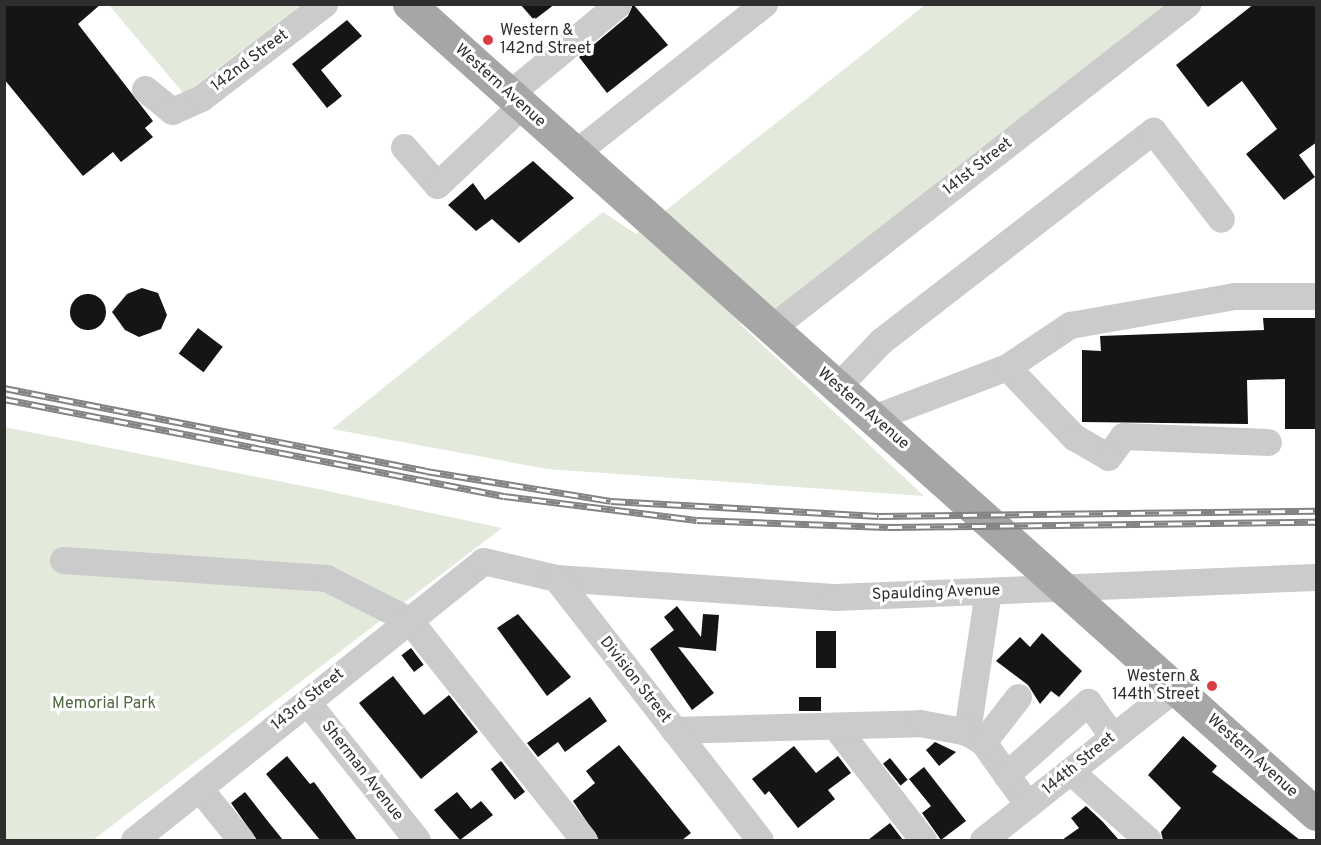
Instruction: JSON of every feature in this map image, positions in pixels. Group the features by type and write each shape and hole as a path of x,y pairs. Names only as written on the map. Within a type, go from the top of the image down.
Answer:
{"main road":[{"name":"Western Avenue","path":"409,4 770,329 1068,590 1317,814"}],"street":[{"name":"142nd Street","path":"145,89 172,111 201,98 324,4"},
{"path":"404,147 437,185 516,100 618,4"},
{"path":"575,153 764,4"},
{"name":"141st Street","path":"770,329 1187,4"},
{"path":"837,387 881,341 1153,131 1221,219"},
{"path":"873,418 1007,367 1070,325 1234,296 1317,297"},
{"path":"1007,367 1074,437 1108,457 1123,436 1268,442"},
{"path":"63,560 326,578 409,620 584,840"},
{"name":"143rd Street","path":"134,840 483,561 556,578"},
{"name":"Spaulding Avenue","path":"556,578 836,597 1068,590 1317,577"},
{"name":"Division Street","path":"556,578 760,840"},
{"path":"975,737 988,591"},
{"name":"144th Street","path":"983,840 1175,688"},
{"path":"975,737 1018,697"},
{"name":"Sherman Avenue","path":"307,702 417,840"},
{"path":"1006,775 1088,702 1113,737"},
{"path":"674,730 920,723 975,737 1028,805"},
{"path":"835,726 923,840"},
{"path":"1070,771 1148,840"},
{"path":"199,788 241,840"}],"green space":[{"path":"109,5 301,5 184,94"},
{"path":"925,5 1187,5 770,329 740,324 924,496 547,469 332,429 603,212 636,234"},
{"name":"Memorial Park","path":"4,427 502,528 93,840 5,840"}],"building":[{"path":"4,4 101,4 78,24 153,121 145,128 153,137 121,162 113,152 83,176 4,79"},
{"path":"520,4 555,4 534,20"},
{"path":"633,4 668,45 607,93 579,57 628,16"},
{"path":"1254,4 1317,4 1317,142 1299,155 1315,177 1284,200 1246,154 1277,129 1242,81 1208,107 1176,65"},
{"path":"347,20 362,36 321,70 342,96 327,108 292,64"},
{"path":"533,161 574,198 519,243 492,219 476,231 448,205 473,183 485,200"},
{"path":"142,288 158,293 167,315 161,329 139,337 125,330 112,312 127,294"},
{"path":"88,294 101,299 106,312 101,325 88,330 75,325 70,312 75,299"},
{"path":"1263,318 1317,318 1317,429 1285,429 1285,379 1247,380 1248,424 1082,422 1082,350 1101,351 1100,336 1264,330"},
{"path":"198,328 223,347 203,372 179,354"},
{"path":"677,606 701,637 703,614 719,615 716,651 678,647 714,693 692,710 650,649 674,630 664,617"},
{"path":"518,614 571,677 547,696 497,628"},
{"path":"816,631 836,631 836,668 816,668"},
{"path":"1042,633 1082,671 1059,697 1051,691 1040,704 1028,685 996,661 1020,637 1030,647"},
{"path":"411,648 424,665 414,672 401,655"},
{"path":"393,676 424,715 449,695 478,732 421,779 359,703"},
{"path":"590,697 607,721 565,752 558,742 538,757 527,743"},
{"path":"799,697 821,697 821,711 799,711"},
{"path":"1183,736 1217,766 1212,772 1300,840 1163,840 1161,832 1181,808 1148,775"},
{"path":"935,742 956,752 939,766 926,750"},
{"path":"619,745 691,833 682,840 599,840 573,801 595,783 586,771"},
{"path":"794,746 816,773 838,756 851,773 828,790 835,799 798,828 769,791 765,795 752,779"},
{"path":"287,756 310,784 314,782 357,840 320,840 266,774"},
{"path":"890,758 908,780 901,785 883,764"},
{"path":"501,761 525,792 515,800 491,769"},
{"path":"924,767 966,821 941,840 922,813 931,806 909,779"},
{"path":"245,792 283,840 257,840 231,803"},
{"path":"457,792 471,809 481,801 493,815 460,840 434,810"},
{"path":"1086,806 1119,840 1062,840 1079,828 1071,818"},
{"path":"890,823 903,840 868,840"}],"railway":[{"path":"4,388 426,471 611,501 879,516 1316,511"},
{"path":"4,399 504,496 697,520 888,527 1316,522"}],"place":[{"name":"Western & 142nd Street","path":"488,40"},
{"name":"Western & 144th Street","path":"1212,686"}]}
